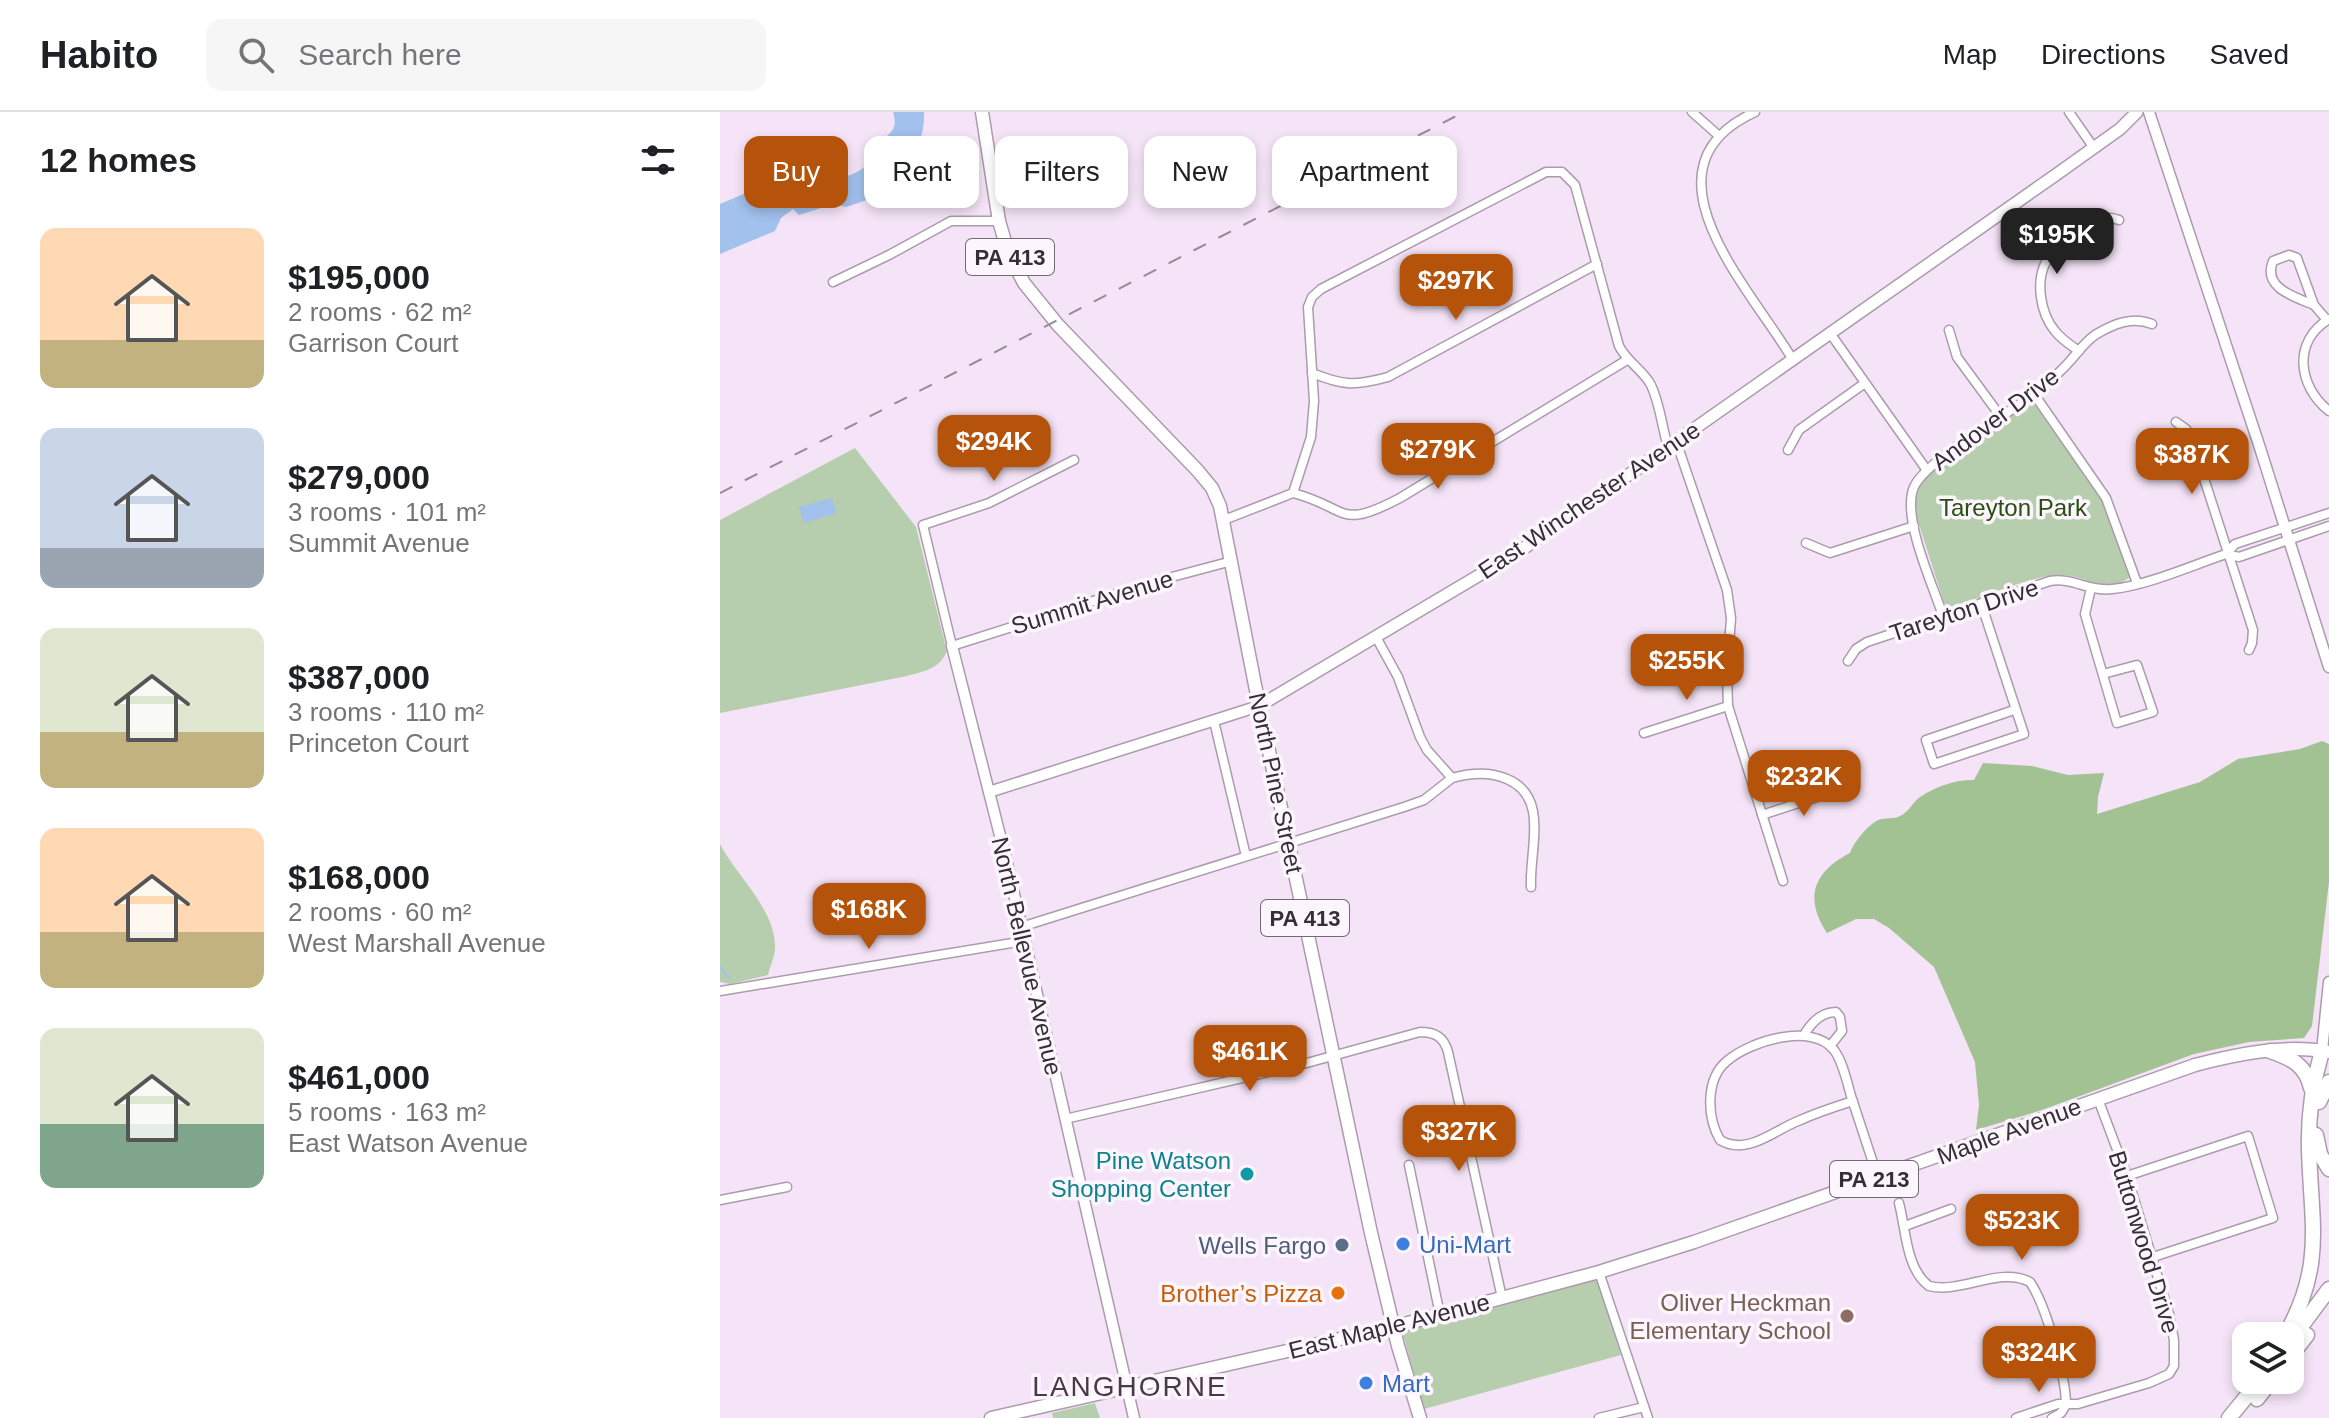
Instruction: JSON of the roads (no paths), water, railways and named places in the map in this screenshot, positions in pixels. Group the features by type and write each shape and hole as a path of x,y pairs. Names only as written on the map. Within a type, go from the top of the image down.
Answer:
{"highway":[{"path":"2270,1051 2286,1056 2302,1067 2310,1081 2316,1102 2317,1145 2329,1169"},
{"path":"2291,1322 2304,1295 2313,1260 2315,1231 2309,1149 2326,1051"},
{"path":"2316,1102 2329,1082"},
{"path":"2304,1322 2329,1289"},
{"path":"2304,1338 2329,1305"},
{"path":"2229,1418 2249,1394"},
{"path":"2242,1418 2261,1394"}],"main road":[{"name":"PA 413","path":"982,112 999,221"},
{"name":"East Winchester Avenue","path":"1259,706 1520,551 2094,148 2137,112"},
{"name":"North Pine Street","path":"999,221 1008,252 1035,299 1212,488 1224,520 1259,706 1393,1327"},
{"name":"Maple Avenue","path":"1648,1256 2195,1065 2234,1055 2270,1051 2326,1051"},
{"name":"East Maple Avenue","path":"1127,1388 1393,1327 1648,1256"},
{"name":"PA 413","path":"1393,1327 1420,1418"},
{"name":"PA 213","path":"991,1418 1127,1388"}],"street":[{"path":"1692,112 1718,135"},
{"path":"1755,112 1718,135 1702,164 1700,182 1704,203 1723,254 1793,360"},
{"path":"2069,112 2094,148"},
{"path":"2149,112 2329,667"},
{"path":"1293,493 1311,437 1312,373 1308,314 1316,292 1546,172 1562,172 1575,185 1614,332 1627,360 1651,384 1727,590 1731,618 1728,706 1783,881"},
{"path":"2079,351 2048,321 2040,289 2044,264 2060,245 2095,220 2109,217 2119,220"},
{"path":"833,282 951,221 999,221"},
{"path":"2314,305 2297,258 2289,255 2273,261 2270,273 2277,287 2314,305 2328,320 2320,324 2309,343 2303,361 2303,374 2316,400 2329,411"},
{"path":"1312,373 1352,385 1388,377 1597,264"},
{"name":"Andover Drive","path":"1943,616 1910,505 1912,493 1926,469 2034,394 2096,334 2124,322 2141,320 2152,324"},
{"path":"1949,330 1957,357 2001,417"},
{"path":"1830,333 1926,469"},
{"path":"1224,520 1293,493 1346,515 1367,514 1400,498 1627,360"},
{"path":"1788,450 1799,430 1865,383"},
{"path":"2034,394 2106,498 2137,583"},
{"path":"2176,422 2190,435 2253,630 2249,650"},
{"name":"North Bellevue Avenue","path":"1074,460 989,503 923,525 1080,1175 1134,1418"},
{"name":"Tareyton Drive","path":"1848,661 1856,649 1867,642 1981,603 2060,580 2091,588 2115,589 2226,554 2235,544 2329,513"},
{"path":"1806,543 1830,553 1914,526"},
{"name":"Tareyton Drive","path":"2226,554 2239,557 2329,526"},
{"name":"Summit Avenue","path":"952,646 1153,582 1232,561"},
{"path":"2091,588 2085,614 2117,723 2153,712 2137,665 2103,674"},
{"path":"1981,603 2024,734 1934,764 1926,740 2014,710"},
{"path":"1376,637 1401,685 1427,750 1452,778"},
{"name":"East Winchester Avenue","path":"989,792 1259,706"},
{"path":"1644,733 1728,706"},
{"path":"1214,721 1246,856"},
{"path":"1021,927 1424,800 1452,778 1476,773 1501,776 1527,793 1534,812 1531,887"},
{"path":"1762,815 1835,791"},
{"path":"720,991 1024,941"},
{"path":"2326,1051 2329,982"},
{"path":"1804,1035 1816,1020 1828,1012 1836,1012 1842,1031 1830,1046"},
{"path":"1065,1119 1334,1056 1420,1032 1434,1033 1445,1043 1448,1052 1502,1298"},
{"path":"1853,1101 1796,1121 1760,1141 1733,1146 1720,1140 1714,1127 1710,1103 1712,1085 1721,1067 1752,1048 1779,1038 1804,1035 1830,1046 1838,1056 1853,1101 1878,1178"},
{"name":"Buttonwood Drive","path":"2016,1418 2058,1404 2078,1404 2149,1383 2172,1371 2175,1361 2172,1325 2127,1176 2098,1099"},
{"path":"2127,1176 2248,1136 2273,1218 2150,1258"},
{"path":"1409,1165 1440,1315"},
{"path":"720,1200 787,1187"},
{"path":"1899,1203 1912,1262 1918,1275 1929,1286 1959,1286 2013,1277 2030,1282 2061,1364 2066,1405"},
{"path":"1905,1226 1951,1209"},
{"path":"1599,1272 1648,1418"},
{"name":"Buttonwood Drive","path":"2052,1418 2061,1413 2066,1405"},
{"path":"1599,1418 1644,1407"}],"water":[{"path":"893,112 924,112 921,136 887,136 894,128"},
{"path":"864,167 864,201 848,206 848,175"},
{"path":"744,194 744,208 821,208 799,215 793,209 781,218 775,231 720,254 720,204"},
{"path":"832,498 836,513 804,523 799,507"}],"waterway":[{"path":"720,967 729,978"}],"railway":[{"path":"720,493 1464,112"}],"place":[{"name":"Pine Watson Shopping Center","path":"1247,1174"},
{"name":"Uni-Mart","path":"1403,1244"},
{"name":"Wells Fargo","path":"1342,1245"},
{"name":"Brother’s Pizza","path":"1338,1293"},
{"name":"Oliver Heckman Elementary School","path":"1847,1316"},
{"name":"Mart","path":"1366,1383"}],"district":[{"name":"LANGHORNE","path":"1130,1386"}],"park label":[{"name":"Tareyton Park","path":"2013,507"}]}
